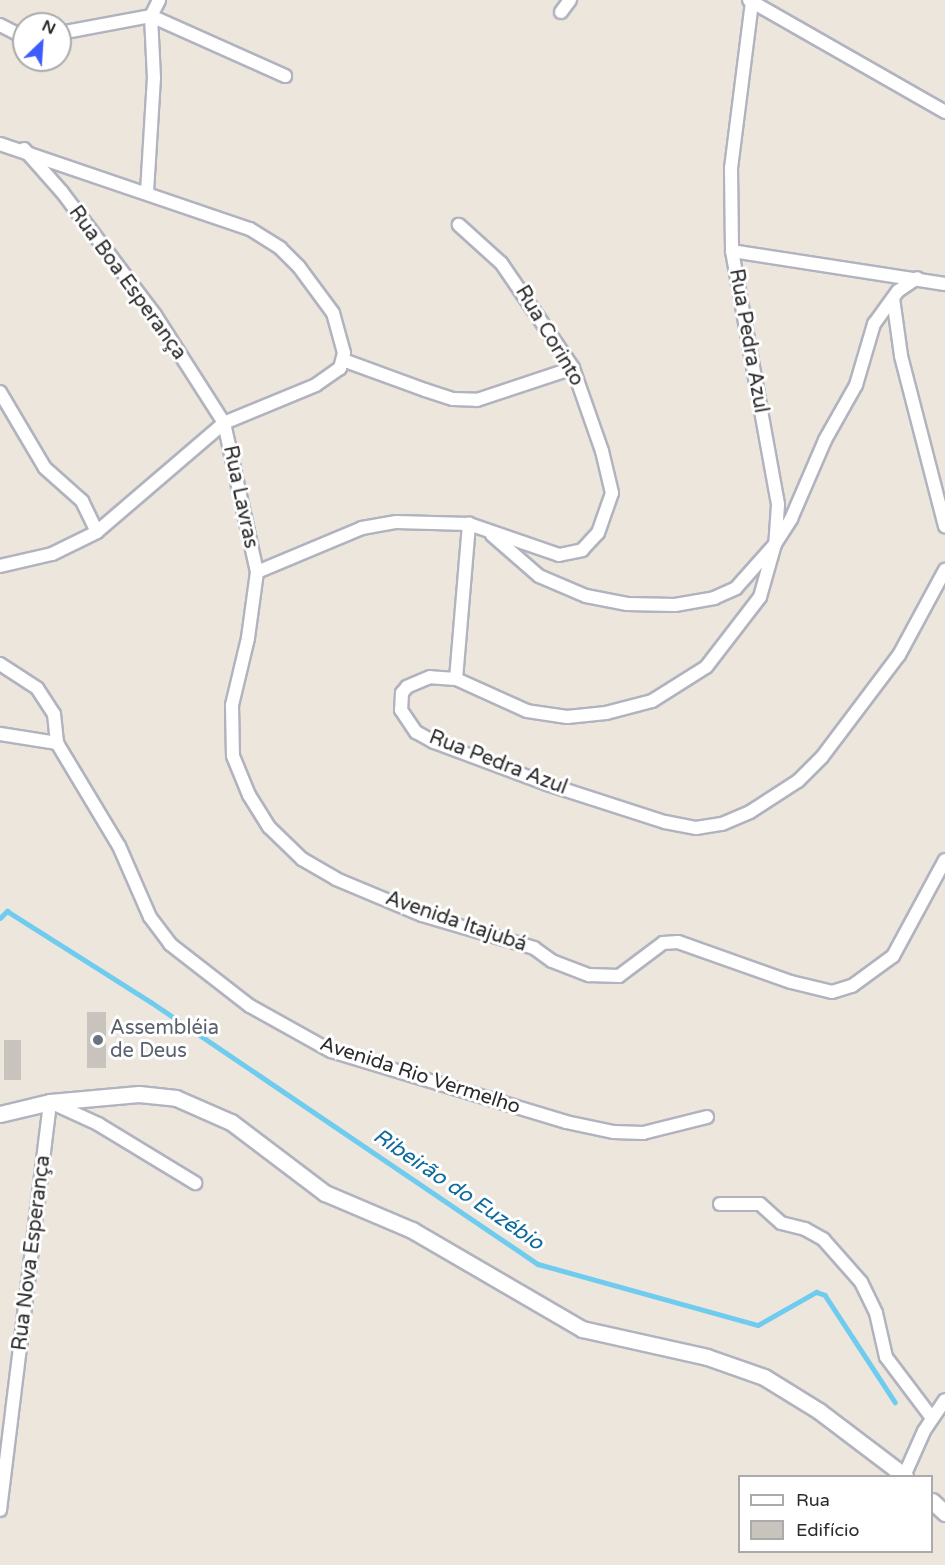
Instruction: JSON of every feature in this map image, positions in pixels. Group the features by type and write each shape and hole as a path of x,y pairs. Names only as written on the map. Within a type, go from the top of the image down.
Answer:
{"street":[{"path":"147,192 154,78 151,16 159,0"},
{"path":"561,12 570,0"},
{"path":"750,1 945,112"},
{"name":"Rua Pedra Azul","path":"750,1 731,168 732,251 775,476 775,544 769,575 746,619 706,667 652,701 606,713 567,717 527,711 456,679 430,677 407,687 402,693 404,720 434,742 547,784 665,822 696,828 723,824 750,812 788,787 822,757 899,655 943,573"},
{"path":"72,31 151,16 285,76"},
{"path":"0,144 24,149 250,229 280,248 299,267 333,313 344,341 340,368 316,385 224,423 97,532 52,554 0,566"},
{"name":"Rua Boa Esperança","path":"24,149 62,192 155,315 224,423"},
{"name":"Rua Corinto","path":"257,572 362,528 396,522 469,524 560,555 582,549 598,533 612,493 602,451 573,369 501,263 459,225"},
{"path":"732,251 945,284"},
{"path":"484,528 539,576 586,596 627,604 675,605 714,598 736,588 775,544 856,385 874,324 893,298 917,278"},
{"path":"893,298 901,356 945,526"},
{"path":"343,360 453,399 477,400 573,369"},
{"path":"2,398 45,468 82,501 97,532"},
{"name":"Rua Lavras","path":"224,423 257,572"},
{"path":"456,679 469,524"},
{"path":"943,573 945,559"},
{"name":"Avenida Itajubá","path":"257,572 248,638 232,705 233,756 249,795 269,827 302,859 336,879 422,915 534,948 572,969 605,978 619,976 663,944 678,942 791,982 832,992 852,986 893,956 945,860"},
{"name":"Avenida Rio Vermelho","path":"0,664 37,688 54,714 57,743 119,846 150,917 170,944 250,1006 331,1051 566,1122 614,1132 643,1133 707,1117"},
{"path":"0,734 57,743"},
{"path":"0,1114 50,1102 139,1094 176,1098 231,1122 325,1194 412,1230 582,1329 707,1358 764,1377 819,1411 903,1475"},
{"path":"50,1102 98,1124 195,1183"},
{"name":"Rua Nova Esperança","path":"0,1510 50,1102"},
{"path":"720,1204 760,1204 781,1223 805,1228 823,1239 861,1282 876,1312 886,1357 932,1418"},
{"path":"904,1475 932,1418 945,1400"},
{"path":"933,1502 945,1513"}],"building":[{"name":"Assembléia de Deus","path":"87,1012 106,1012 106,1068 87,1068"},
{"path":"4,1040 21,1040 21,1080 4,1080"}],"waterway":[{"name":"Ribeirão do Euzébio","path":"0,918 7,911 151,1002 538,1264 758,1325 816,1292 825,1295 895,1402"}],"place":[{"name":"Assembléia de Deus","path":"98,1040"}]}
